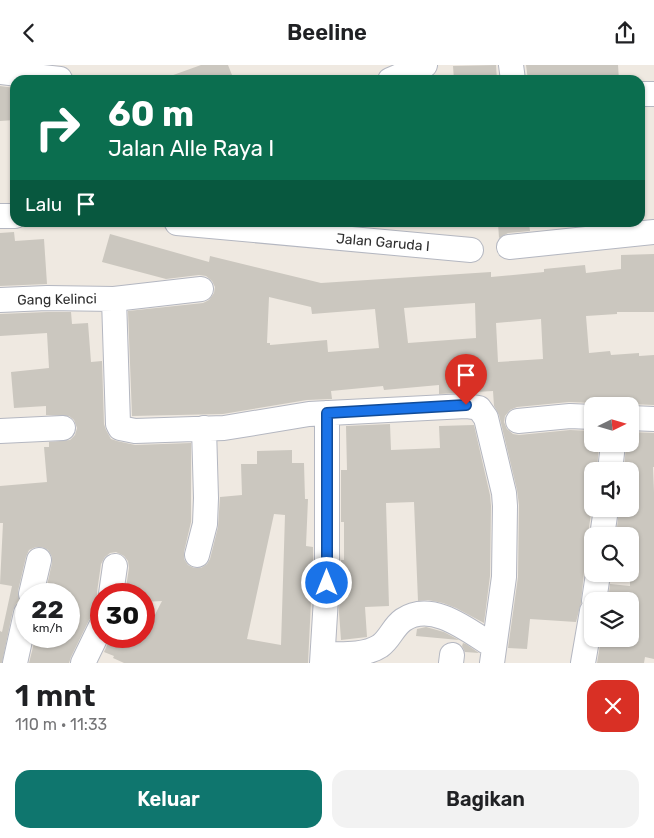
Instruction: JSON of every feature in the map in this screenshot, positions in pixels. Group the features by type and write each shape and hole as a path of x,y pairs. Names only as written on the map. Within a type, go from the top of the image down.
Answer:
{"street":[{"path":"402,75 425,65"},
{"path":"0,72 26,75"},
{"name":"Jalan Garuda I","path":"218,227 471,251"},
{"path":"509,247 654,232"},
{"name":"Gang Kelinci","path":"0,300 47,298 114,299 201,289"},
{"path":"114,299 118,424 120,428 135,431 224,428 309,414 466,405 478,408 486,418 504,493 505,506 504,577 493,655 450,620 430,614 422,614 414,615 398,624 385,642 374,649 323,659 327,583 327,413"},
{"path":"518,421 570,416 584,417"},
{"path":"639,418 654,419"},
{"path":"0,431 63,428"},
{"path":"197,555 205,525 204,428"},
{"path":"34,583 39,560"},
{"path":"113,583 115,566"},
{"path":"583,663 586,647"},
{"path":"15,663 18,648"},
{"path":"83,663 90,648"}],"building":[{"path":"201,65 228,65 232,75 173,75"},
{"path":"496,65 497,75 454,75 453,66"},
{"path":"526,65 618,65 619,75 527,75"},
{"path":"0,86 10,87 10,120 0,121"},
{"path":"498,227 530,227 530,231 508,233 499,238"},
{"path":"14,232 15,241 44,239 47,284 0,286 0,233"},
{"path":"110,234 209,262 210,256 321,283 491,272 491,277 544,272 544,269 585,265 586,273 621,269 621,255 654,254 654,312 617,312 617,314 586,316 589,353 610,351 611,355 639,353 639,356 654,355 654,405 639,404 639,397 584,397 584,403 569,402 517,407 510,410 505,416 504,422 507,429 513,434 584,431 584,453 598,453 598,462 584,462 584,517 591,517 589,527 584,527 584,572 581,603 576,622 530,619 527,649 508,648 518,577 519,505 499,415 494,406 493,391 439,394 439,385 384,390 383,386 331,391 332,399 307,400 223,414 132,416 128,311 203,303 209,300 214,293 215,287 206,276 199,275 166,279 102,262","holes":["269,297 311,307 312,314 375,309 379,348 328,352 327,340 270,345 270,343 267,343","475,303 476,338 408,343 404,308","541,319 543,359 498,362 496,323"]},
{"path":"71,312 72,324 88,323 91,362 102,361 104,424 111,439 135,445 191,443 191,522 184,559 188,565 194,568 201,568 210,559 218,527 220,497 242,495 241,464 257,464 257,451 292,450 292,463 304,463 305,499 308,499 306,546 313,547 308,663 124,663 104,652 106,648 155,648 155,615 162,601 155,601 155,583 127,583 128,561 124,556 116,552 110,553 101,564 98,583 90,583 90,619 80,638 80,583 47,583 52,557 48,550 36,547 29,550 20,583 15,583 15,606 2,663 0,663 0,631 2,632 12,586 0,584 3,523 0,523 0,486 47,482 44,447 49,447 49,442 70,440 75,435 77,428 74,420 69,416 46,415 46,406 14,408 11,372 49,368 47,333 0,336 0,314","holes":["274,514 285,515 281,645 247,639"]},
{"path":"390,424 391,450 440,448 439,426 474,425 491,506 490,576 484,623 443,603 428,600 418,601 414,502 386,503 389,606 365,607 367,637 341,640 339,612 341,560 344,560 344,522 341,522 341,470 347,470 346,426"},
{"path":"639,432 654,433 654,659 645,657 644,663 597,663 600,647 639,647 639,592 609,592 610,584 630,586 630,582 639,582 639,527 617,527 618,517 639,517 639,462 625,462 625,453 639,453"},
{"path":"426,627 444,632 459,640 416,636 417,629"},
{"path":"463,643 479,653 465,652 462,646"},
{"path":"33,648 75,648 69,663 29,663"}],"route":[{"path":"327,583 327,413 466,405"}]}
